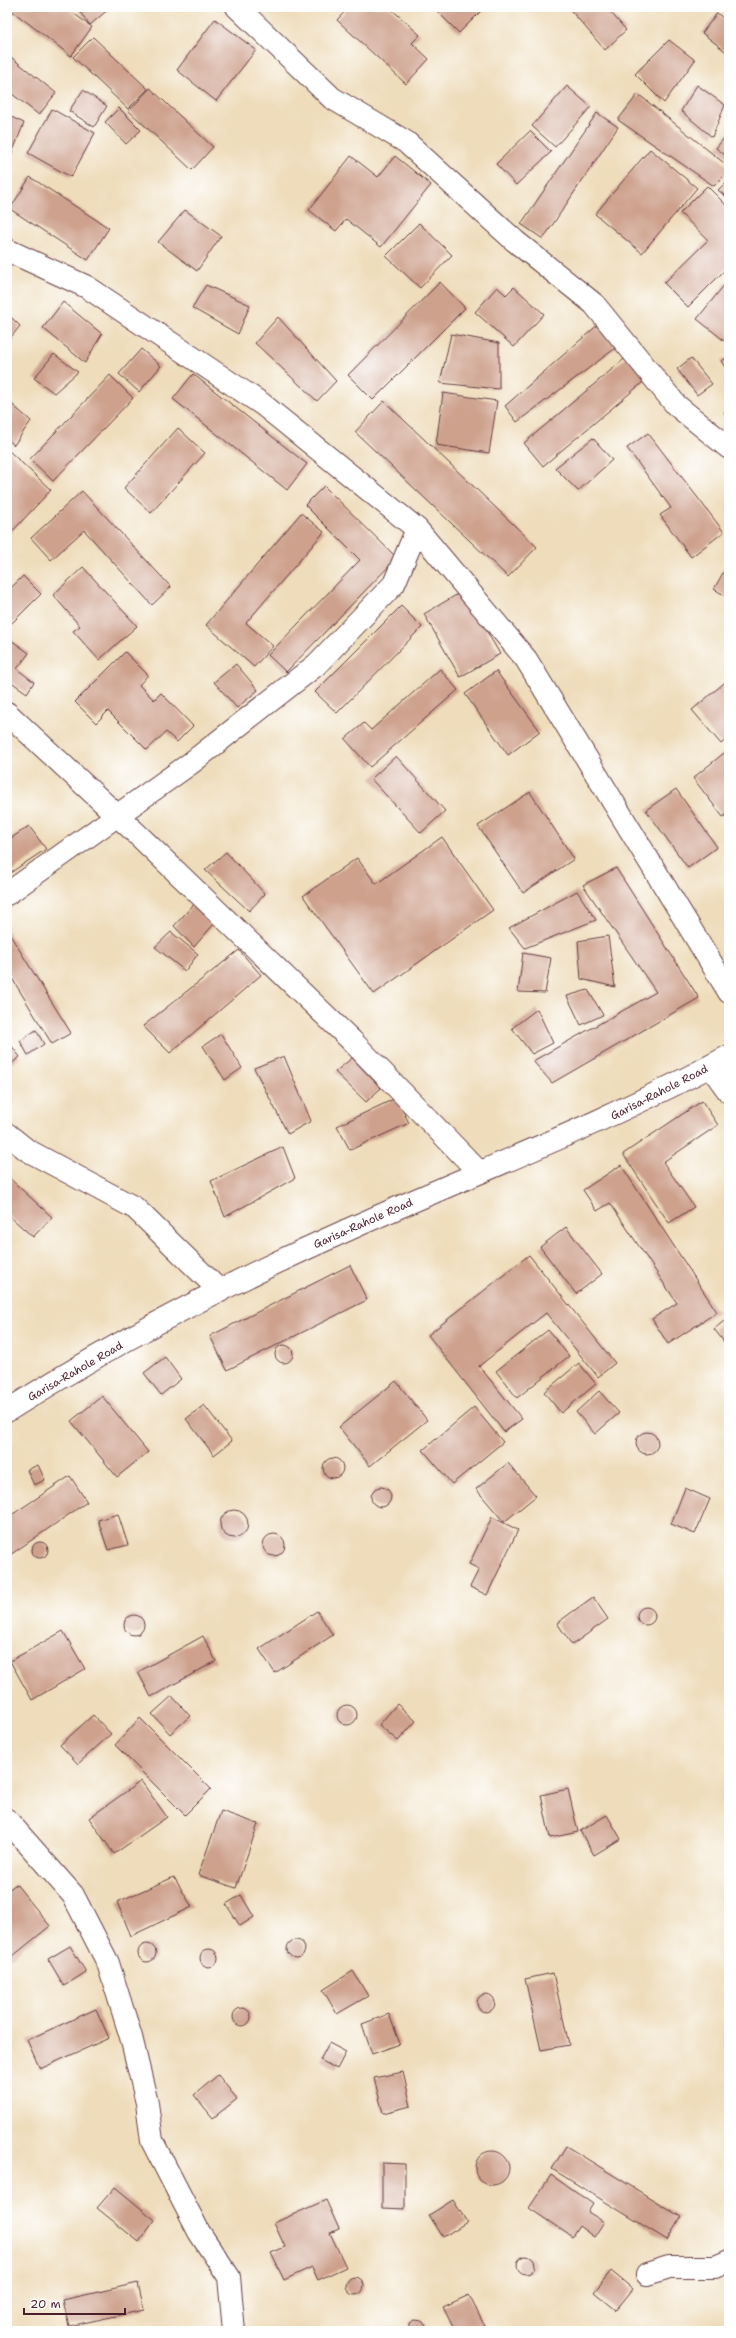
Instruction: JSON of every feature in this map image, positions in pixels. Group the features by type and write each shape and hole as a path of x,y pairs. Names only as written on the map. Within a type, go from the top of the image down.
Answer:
{"street":[{"path":"236,7 332,98 406,142 515,240 594,304 676,405 729,448"},
{"path":"7,250 87,287 262,404 417,529 526,659 729,992"},
{"path":"7,894 191,763 316,665 394,584 417,529"},
{"path":"7,713 352,1041 479,1172"},
{"name":"Garisa-Rahole Road","path":"7,1411 140,1333 220,1291 345,1231 605,1119 729,1056"},
{"path":"710,1066 729,1092"},
{"path":"7,1134 27,1150 135,1208 220,1291"},
{"path":"7,1820 74,1895 108,1963 131,2036 147,2103 152,2141 199,2232 229,2277 234,2331"},
{"path":"647,2274 669,2267 715,2267 729,2261"}],"building":[{"path":"7,7 65,7 92,27 71,56"},
{"path":"76,7 111,7 90,25"},
{"path":"349,7 389,7 420,35 412,43 429,59 406,84 337,20"},
{"path":"433,7 485,7 459,33"},
{"path":"568,7 606,7 626,30 605,50"},
{"path":"717,13 729,23 729,54 702,33"},
{"path":"215,19 256,50 216,101 177,70"},
{"path":"93,37 148,89 128,109 73,57"},
{"path":"669,40 695,60 664,103 635,74"},
{"path":"7,54 56,93 39,115 7,90"},
{"path":"697,85 725,105 712,137 681,111"},
{"path":"567,86 591,107 555,147 532,126"},
{"path":"150,88 213,147 192,170 129,111"},
{"path":"83,90 107,106 94,127 69,111"},
{"path":"638,94 729,167 729,171 714,186 618,120"},
{"path":"119,108 141,130 126,144 105,122"},
{"path":"52,109 95,133 71,177 28,153"},
{"path":"597,113 618,127 543,239 521,224"},
{"path":"7,115 24,123 7,166"},
{"path":"530,131 551,152 516,185 496,164"},
{"path":"729,132 729,158 716,148"},
{"path":"650,149 697,188 642,253 595,214"},
{"path":"351,156 378,177 395,156 431,185 381,247 346,219 336,231 309,210"},
{"path":"30,177 109,228 88,260 10,209"},
{"path":"729,179 729,199 718,190"},
{"path":"707,186 729,208 729,266 688,307 664,283 708,240 680,213"},
{"path":"185,210 221,236 197,271 158,242"},
{"path":"419,223 452,255 420,288 386,256"},
{"path":"729,279 729,339 726,342 697,319"},
{"path":"440,282 465,308 373,400 348,375"},
{"path":"206,285 250,305 238,334 192,308"},
{"path":"497,287 506,295 514,287 544,314 514,347 475,312"},
{"path":"63,302 102,334 85,363 43,328"},
{"path":"7,313 20,326 7,342"},
{"path":"278,317 336,381 317,401 255,343"},
{"path":"601,322 621,344 517,422 505,406"},
{"path":"451,334 499,343 499,389 440,383"},
{"path":"141,349 161,366 139,392 119,374"},
{"path":"54,354 78,372 54,393 34,378"},
{"path":"629,355 648,378 543,466 524,443"},
{"path":"729,357 729,374 721,361"},
{"path":"691,358 712,384 697,395 677,369"},
{"path":"193,374 307,464 287,490 173,399"},
{"path":"110,375 133,398 53,481 30,459"},
{"path":"443,393 497,401 489,453 436,445"},
{"path":"7,400 31,421 14,445 7,439"},
{"path":"384,401 537,547 508,577 355,432"},
{"path":"729,410 729,421 724,412"},
{"path":"178,428 205,453 151,513 124,488"},
{"path":"648,433 724,532 691,557 660,515 671,508 627,448"},
{"path":"593,438 612,460 578,491 555,468"},
{"path":"7,449 51,490 7,537 7,496 11,491 7,488"},
{"path":"324,486 397,558 286,672 268,655 360,560 305,505"},
{"path":"82,491 171,587 152,605 84,530 51,560 31,538"},
{"path":"301,513 324,532 246,623 273,646 254,667 206,625"},
{"path":"729,562 729,598 714,589"},
{"path":"83,567 137,626 99,660 73,631 80,626 53,595"},
{"path":"23,576 41,594 7,628 7,592"},
{"path":"463,591 500,654 460,677 424,614"},
{"path":"401,606 422,627 337,713 315,692"},
{"path":"11,640 29,653 17,669 34,682 27,693 7,679 7,645"},
{"path":"125,652 148,675 139,685 154,700 161,693 193,726 177,742 166,732 147,750 108,711 96,723 75,702"},
{"path":"236,664 258,690 237,708 214,682"},
{"path":"440,669 458,690 370,767 345,739 364,723 371,730"},
{"path":"496,671 540,731 508,755 465,694"},
{"path":"729,679 729,737 721,744 692,710"},
{"path":"729,749 729,813 723,817 693,778"},
{"path":"396,756 445,811 421,833 371,779"},
{"path":"676,789 717,847 688,868 646,810"},
{"path":"530,792 574,859 523,893 478,826"},
{"path":"29,826 46,849 7,875 7,841"},
{"path":"442,837 493,910 374,994 303,896 357,858 376,884"},
{"path":"226,852 265,894 249,911 205,870"},
{"path":"616,868 699,998 552,1083 533,1061 656,992 583,885"},
{"path":"577,891 596,920 525,948 509,928"},
{"path":"194,904 214,924 194,947 174,926"},
{"path":"7,930 71,1033 52,1044 7,970"},
{"path":"171,932 198,954 185,971 155,947"},
{"path":"608,936 615,987 581,979 578,941"},
{"path":"239,950 261,975 170,1053 143,1026"},
{"path":"523,953 551,958 545,993 518,992"},
{"path":"588,990 603,1015 581,1025 567,996"},
{"path":"537,1009 553,1043 532,1054 512,1028"},
{"path":"36,1030 44,1044 28,1055 20,1041"},
{"path":"221,1034 242,1068 225,1080 203,1046"},
{"path":"7,1040 20,1057 7,1067"},
{"path":"284,1056 311,1121 288,1134 254,1068"},
{"path":"352,1058 381,1088 366,1102 335,1072"},
{"path":"396,1098 409,1123 350,1150 337,1126"},
{"path":"702,1101 718,1125 663,1162 694,1207 669,1223 623,1154"},
{"path":"283,1147 295,1178 225,1217 211,1181"},
{"path":"621,1165 717,1312 668,1344 652,1319 677,1303 610,1203 597,1211 583,1190"},
{"path":"7,1176 52,1217 33,1237 7,1214"},
{"path":"566,1227 602,1274 576,1294 540,1247"},
{"path":"529,1255 615,1363 598,1377 546,1313 479,1366 522,1419 504,1432 428,1335"},
{"path":"350,1265 367,1300 227,1370 210,1336"},
{"path":"729,1317 729,1348 714,1329"},
{"path":"548,1330 569,1356 517,1398 496,1371"},
{"path":"284,1345 290,1348 293,1354 290,1360 284,1363 278,1360 275,1354 278,1348"},
{"path":"165,1357 181,1379 161,1395 144,1373"},
{"path":"579,1363 596,1384 561,1413 544,1392"},
{"path":"396,1381 427,1420 370,1466 339,1427"},
{"path":"599,1391 619,1413 595,1434 576,1412"},
{"path":"102,1396 148,1452 117,1477 71,1421"},
{"path":"204,1405 232,1441 214,1455 186,1419"},
{"path":"474,1407 503,1442 452,1484 423,1450"},
{"path":"647,1432 651,1433 657,1439 657,1447 651,1453 647,1454 643,1453 637,1447 636,1443 637,1439 643,1433"},
{"path":"333,1458 340,1461 343,1468 340,1475 333,1478 326,1475 323,1468 326,1461"},
{"path":"508,1463 536,1496 504,1522 476,1489"},
{"path":"38,1465 45,1480 34,1485 27,1470"},
{"path":"70,1476 87,1502 7,1557 7,1518"},
{"path":"381,1487 388,1490 391,1497 388,1504 381,1507 374,1504 371,1497 374,1490"},
{"path":"685,1488 710,1499 695,1534 671,1524"},
{"path":"234,1510 244,1514 248,1524 244,1534 234,1538 224,1534 220,1524 224,1514"},
{"path":"118,1514 128,1545 108,1550 98,1520"},
{"path":"492,1517 518,1530 487,1595 470,1587 479,1569 469,1564"},
{"path":"270,1534 278,1534 285,1541 285,1549 278,1556 270,1556 263,1549 263,1541"},
{"path":"40,1542 46,1544 48,1550 46,1556 40,1558 34,1556 32,1550 34,1544"},
{"path":"593,1597 608,1619 572,1645 557,1623"},
{"path":"646,1607 653,1609 655,1616 653,1623 646,1625 639,1623 637,1616 639,1609"},
{"path":"317,1611 333,1635 275,1673 259,1649"},
{"path":"134,1615 141,1618 144,1625 141,1632 134,1635 127,1632 124,1625 127,1618"},
{"path":"63,1631 85,1669 32,1700 10,1661"},
{"path":"203,1636 216,1661 151,1697 138,1672"},
{"path":"172,1696 190,1716 170,1734 152,1714"},
{"path":"397,1704 416,1721 398,1741 379,1725"},
{"path":"347,1705 354,1708 357,1715 354,1722 347,1725 340,1722 337,1715 340,1708"},
{"path":"93,1715 111,1734 78,1764 60,1745"},
{"path":"140,1718 211,1789 185,1815 115,1745"},
{"path":"141,1781 167,1817 114,1854 89,1818"},
{"path":"568,1789 578,1832 550,1838 541,1795"},
{"path":"221,1811 258,1824 236,1888 198,1875"},
{"path":"607,1815 621,1839 594,1855 580,1831"},
{"path":"174,1877 192,1907 131,1936 117,1902"},
{"path":"16,1884 50,1926 8,1960 7,1920 10,1917 7,1913 7,1891"},
{"path":"241,1895 254,1917 240,1926 226,1904"},
{"path":"296,1940 302,1943 305,1949 302,1955 296,1958 290,1955 287,1949 290,1943"},
{"path":"147,1944 153,1947 156,1953 153,1959 147,1962 141,1959 138,1953 141,1947"},
{"path":"70,1946 86,1972 64,1986 48,1959"},
{"path":"209,1949 215,1952 218,1958 215,1964 209,1967 203,1964 200,1958 203,1952"},
{"path":"353,1971 368,1996 337,2014 323,1990"},
{"path":"553,1973 569,2045 541,2050 525,1979"},
{"path":"486,1994 492,1997 495,2003 492,2009 486,2012 480,2009 477,2003 480,1997"},
{"path":"242,2008 248,2011 251,2017 248,2023 242,2026 236,2023 233,2017 236,2011"},
{"path":"96,2009 109,2038 40,2069 27,2040"},
{"path":"389,2014 400,2044 372,2054 362,2024"},
{"path":"329,2043 346,2052 337,2069 320,2060"},
{"path":"403,2072 411,2106 383,2113 374,2078"},
{"path":"218,2075 237,2099 213,2118 194,2095"},
{"path":"566,2146 681,2217 667,2240 552,2169"},
{"path":"489,2151 495,2151 504,2156 508,2162 508,2174 504,2180 495,2185 489,2185 480,2180 475,2171 475,2165 480,2156"},
{"path":"382,2163 405,2164 405,2209 382,2208"},
{"path":"551,2175 593,2204 588,2212 604,2222 594,2237 579,2226 572,2237 529,2208"},
{"path":"115,2187 155,2220 139,2242 97,2208"},
{"path":"326,2200 339,2229 330,2233 346,2267 318,2280 312,2267 284,2280 271,2253 285,2247 274,2223"},
{"path":"453,2200 467,2222 443,2237 429,2215"},
{"path":"526,2256 532,2259 535,2265 532,2271 526,2274 520,2271 517,2265 520,2259"},
{"path":"611,2271 633,2289 616,2310 594,2292"},
{"path":"355,2277 361,2280 364,2286 361,2292 355,2295 349,2292 346,2286 349,2280"},
{"path":"138,2283 144,2310 69,2326 63,2300"},
{"path":"469,2295 484,2325 472,2331 455,2331 443,2307"},
{"path":"414,2320 422,2321 426,2326 426,2331 409,2331 409,2323"}]}
